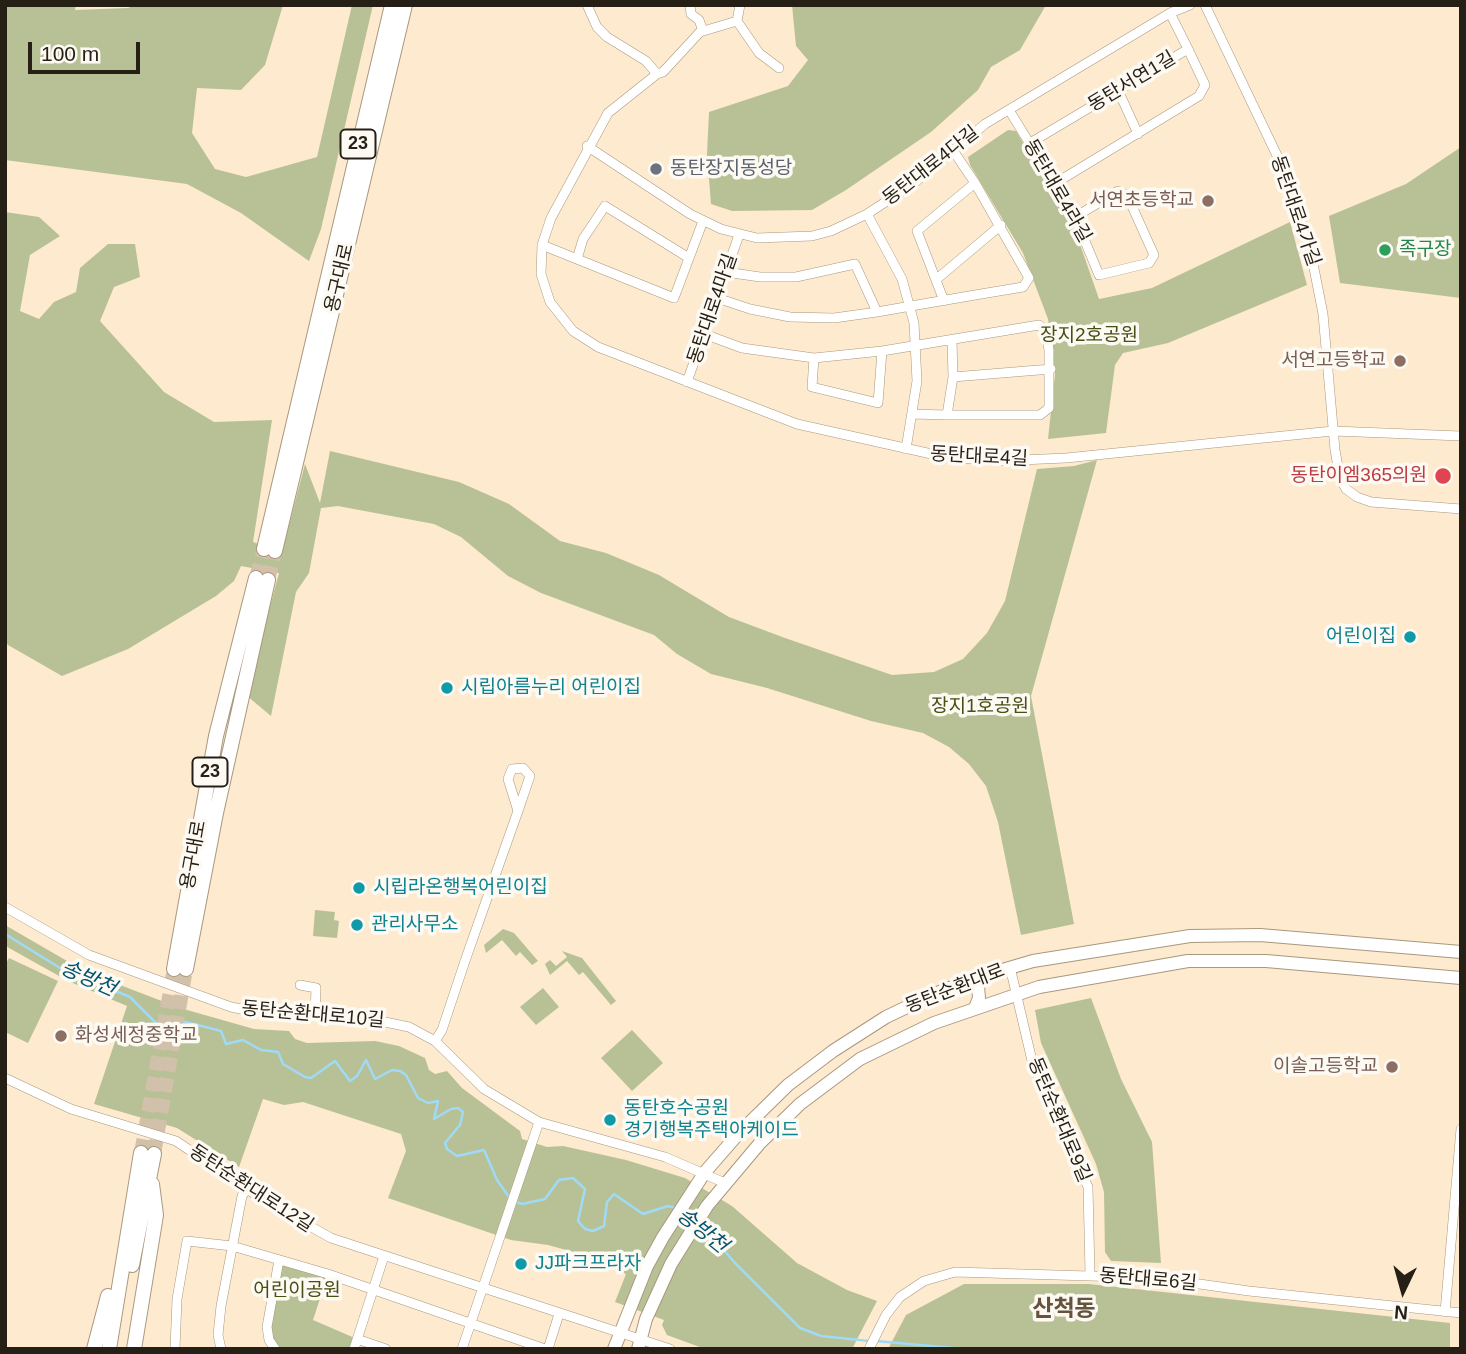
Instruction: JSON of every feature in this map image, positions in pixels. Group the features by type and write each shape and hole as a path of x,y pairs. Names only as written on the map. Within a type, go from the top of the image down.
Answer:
{"highway":[{"name":"용구대로","path":"326,308 324,283 392,5"},
{"name":"용구대로","path":"269,550 326,308 340,281 405,5"},
{"name":"용구대로","path":"180,969 216,813 262,579"},
{"path":"118,1349 147,1153"},
{"path":"97,1349 126,1202 144,1172"},
{"path":"136,1344 156,1215 144,1172"},
{"path":"109,1349 144,1172"}],"main road":[{"name":"동탄순환대로","path":"614,1349 647,1266 705,1172 752,1119 809,1068 886,1017 967,981 1010,967 1168,938 1234,934 1461,953"},
{"path":"1055,983 1049,971 1052,963 1085,952"},
{"name":"동탄순환대로","path":"639,1345 646,1319 671,1264 707,1206 725,1183 767,1136 827,1082 879,1049 975,1007 1017,993 1055,983 1150,966 1220,960 1461,978"},
{"path":"967,981 978,986 979,998 975,1007"}],"street":[{"path":"587,5 592,20 607,37 646,61 657,74"},
{"path":"690,5 691,14 699,20 703,31 737,21"},
{"path":"740,5 737,21 759,53 779,68"},
{"name":"동탄대로4다길","path":"587,146 703,221 739,235 777,239 812,236 831,231 867,214 913,184 952,149 1009,110 1170,13 1190,5"},
{"name":"동탄대로4가길","path":"1205,5 1283,168 1310,248 1323,314 1333,431 1340,478 1346,489 1357,497 1385,504 1461,509"},
{"path":"1170,13 1188,49"},
{"name":"동탄대로4길","path":"703,31 692,39 663,72 608,113 587,146 551,218 542,244 540,261 545,288 560,317 573,331 598,347 797,424 944,457 1031,460 1333,431 1461,436"},
{"name":"동탄서연1길","path":"1030,144 1188,49 1205,85 1203,92 1054,184"},
{"path":"1118,90 1138,134"},
{"name":"동탄대로4라길","path":"1009,110 1075,217 1099,275 1149,263 1154,255 1128,195 1118,191 1075,217"},
{"path":"717,298 750,309 790,317 834,318 1023,287 1029,278 1001,225 952,149"},
{"path":"944,301 938,278 917,232 975,183"},
{"path":"577,259 583,239 606,206 689,258"},
{"path":"867,214 896,266 911,306 917,346 912,414 906,449"},
{"path":"542,244 674,298 703,221"},
{"path":"938,278 1001,225"},
{"name":"동탄대로4마길","path":"687,382 739,235"},
{"path":"726,272 761,278 796,278 855,264 877,312"},
{"path":"704,334 742,348 814,358 917,346 1039,325 1046,330 1051,369 1049,408 1041,415 912,414"},
{"path":"947,415 953,377 952,340"},
{"path":"814,358 812,387 878,403 882,351"},
{"path":"953,377 1051,369"},
{"path":"435,1041 518,811"},
{"name":"동탄순환대로10길","path":"5,907 89,955 231,1007 255,1012 379,1019 409,1027 435,1041 484,1088 538,1122 648,1151 705,1172 725,1183"},
{"name":"동탄순환대로9길","path":"1010,967 1033,1065 1088,1187 1090,1275"},
{"path":"300,985 316,988 315,1015"},
{"name":"동탄순환대로12길","path":"5,1078 71,1109 176,1141 314,1231 619,1334 639,1345 670,1349"},
{"path":"462,1349 538,1122"},
{"path":"1445,1312 1461,1129"},
{"path":"221,1349 219,1319 242,1196 247,1189"},
{"path":"175,1349 177,1299 187,1241 232,1246 279,1260 547,1349 559,1314"},
{"path":"354,1349 384,1256"},
{"path":"275,1349 269,1340 267,1327 279,1260"},
{"name":"동탄대로6길","path":"869,1349 881,1324 900,1297 940,1275 973,1271 1165,1278 1249,1291 1461,1313"},
{"path":"357,1339 386,1349"}],"green space":[{"path":"5,5 76,5 75,10 128,8 135,5 283,5 265,65 241,90 197,88 192,133 215,169 246,177 317,157 352,5 373,5 321,229 309,261 241,213 187,184 5,160"},
{"path":"792,5 1046,5 1020,50 991,67 978,90 931,132 846,190 812,210 732,211 711,204 707,154 709,112 788,86 808,60 796,46"},
{"name":"장지2호공원","path":"1008,130 1016,131 1075,230 1099,299 1152,288 1290,222 1307,285 1168,343 1123,353 1115,365 1106,433 1048,439 1055,374 1048,319 1023,253 970,165 968,157"},
{"path":"1461,147 1461,298 1340,283 1329,216 1406,184"},
{"name":"장지1호공원","path":"5,212 39,217 60,236 30,255 20,311 39,319 54,302 76,292 80,268 108,244 135,244 140,277 114,287 100,321 164,392 214,422 272,420 253,542 282,552 305,464 320,503 330,451 459,482 509,504 560,541 606,553 659,575 729,617 785,638 892,675 934,672 963,659 987,633 1005,601 1037,469 1074,466 1097,460 1031,696 1074,924 1021,935 998,822 986,786 969,764 949,747 923,733 871,721 767,688 711,674 677,654 654,635 541,593 508,576 461,537 434,524 338,506 321,508 309,573 296,592 271,716 246,695 279,573 241,566 234,581 216,596 128,649 62,676 8,645 5,641"},
{"path":"315,910 335,912 334,920 339,921 337,938 313,936"},
{"path":"5,925 86,972 180,1008 254,1029 289,1031 295,1039 307,1043 375,1041 399,1046 425,1058 429,1070 435,1074 447,1071 462,1088 520,1131 522,1139 547,1147 563,1146 626,1160 685,1178 732,1206 797,1263 847,1290 877,1301 852,1349 705,1349 667,1335 662,1325 664,1320 615,1302 626,1274 584,1255 548,1245 511,1240 388,1198 406,1151 401,1134 303,1102 284,1105 263,1099 239,1167 177,1128 94,1104 127,1006 68,981 9,948 5,945"},
{"path":"503,929 514,933 538,961 532,965 520,952 516,956 502,940 486,953 484,945"},
{"path":"562,951 582,958 616,1001 611,1005 583,972 579,975 567,961 550,975 545,964 550,960 556,966 567,957"},
{"path":"9,958 58,981 28,1043 5,1032 5,965"},
{"path":"543,988 559,1007 536,1025 520,1007"},
{"path":"1091,998 1121,1079 1152,1142 1161,1263 1111,1261 1105,1252 1104,1192 1096,1164 1041,1043 1035,1010"},
{"path":"632,1030 663,1063 632,1091 601,1058"},
{"name":"어린이공원","path":"279,1260 328,1274 313,1320 357,1339 354,1349 275,1349 267,1327"},
{"path":"964,1284 1089,1284 1450,1323 1450,1349 888,1349 906,1315"}],"waterway":[{"name":"송방천","path":"5,934 60,968 130,997 158,1025 186,1022 221,1031 226,1044 243,1040 261,1050 278,1052 283,1064 305,1077 311,1078 335,1061 350,1081 357,1076 366,1060 375,1079 392,1070 400,1071 406,1075 418,1098 428,1103 438,1101 434,1119 451,1109 458,1108 463,1112 460,1125 445,1143 447,1149 457,1156 484,1150 497,1180 509,1197"},
{"name":"송방천","path":"514,1201 522,1204 545,1199 559,1180 573,1178 585,1189 578,1221 585,1229 593,1231 604,1226 607,1202 614,1194 643,1214 668,1206 677,1208"},
{"name":"송방천","path":"702,1224 734,1262 800,1328 821,1336 869,1341"},
{"name":"송방천","path":"876,1341 964,1349"}],"tunnel":[{"path":"256,578 264,549"},
{"path":"268,580 275,551"},
{"path":"141,1153 174,969"},
{"path":"154,1154 186,969"}],"place":[{"name":"동탄장지동성당","path":"656,169"},
{"name":"서연초등학교","path":"1208,201"},
{"name":"족구장","path":"1385,250"},
{"name":"서연고등학교","path":"1400,361"},
{"name":"동탄이엠365의원","path":"1443,476"},
{"name":"어린이집","path":"1410,637"},
{"name":"시립아름누리 어린이집","path":"447,688"},
{"name":"시립라온행복어린이집","path":"359,888"},
{"name":"관리사무소","path":"357,925"},
{"name":"화성세정중학교","path":"61,1036"},
{"name":"이솔고등학교","path":"1392,1067"},
{"name":"동탄호수공원 경기행복주택아케이드","path":"610,1120"},
{"name":"JJ파크프라자","path":"521,1264"}],"district":[{"name":"산척동","path":"1064,1310"}]}
